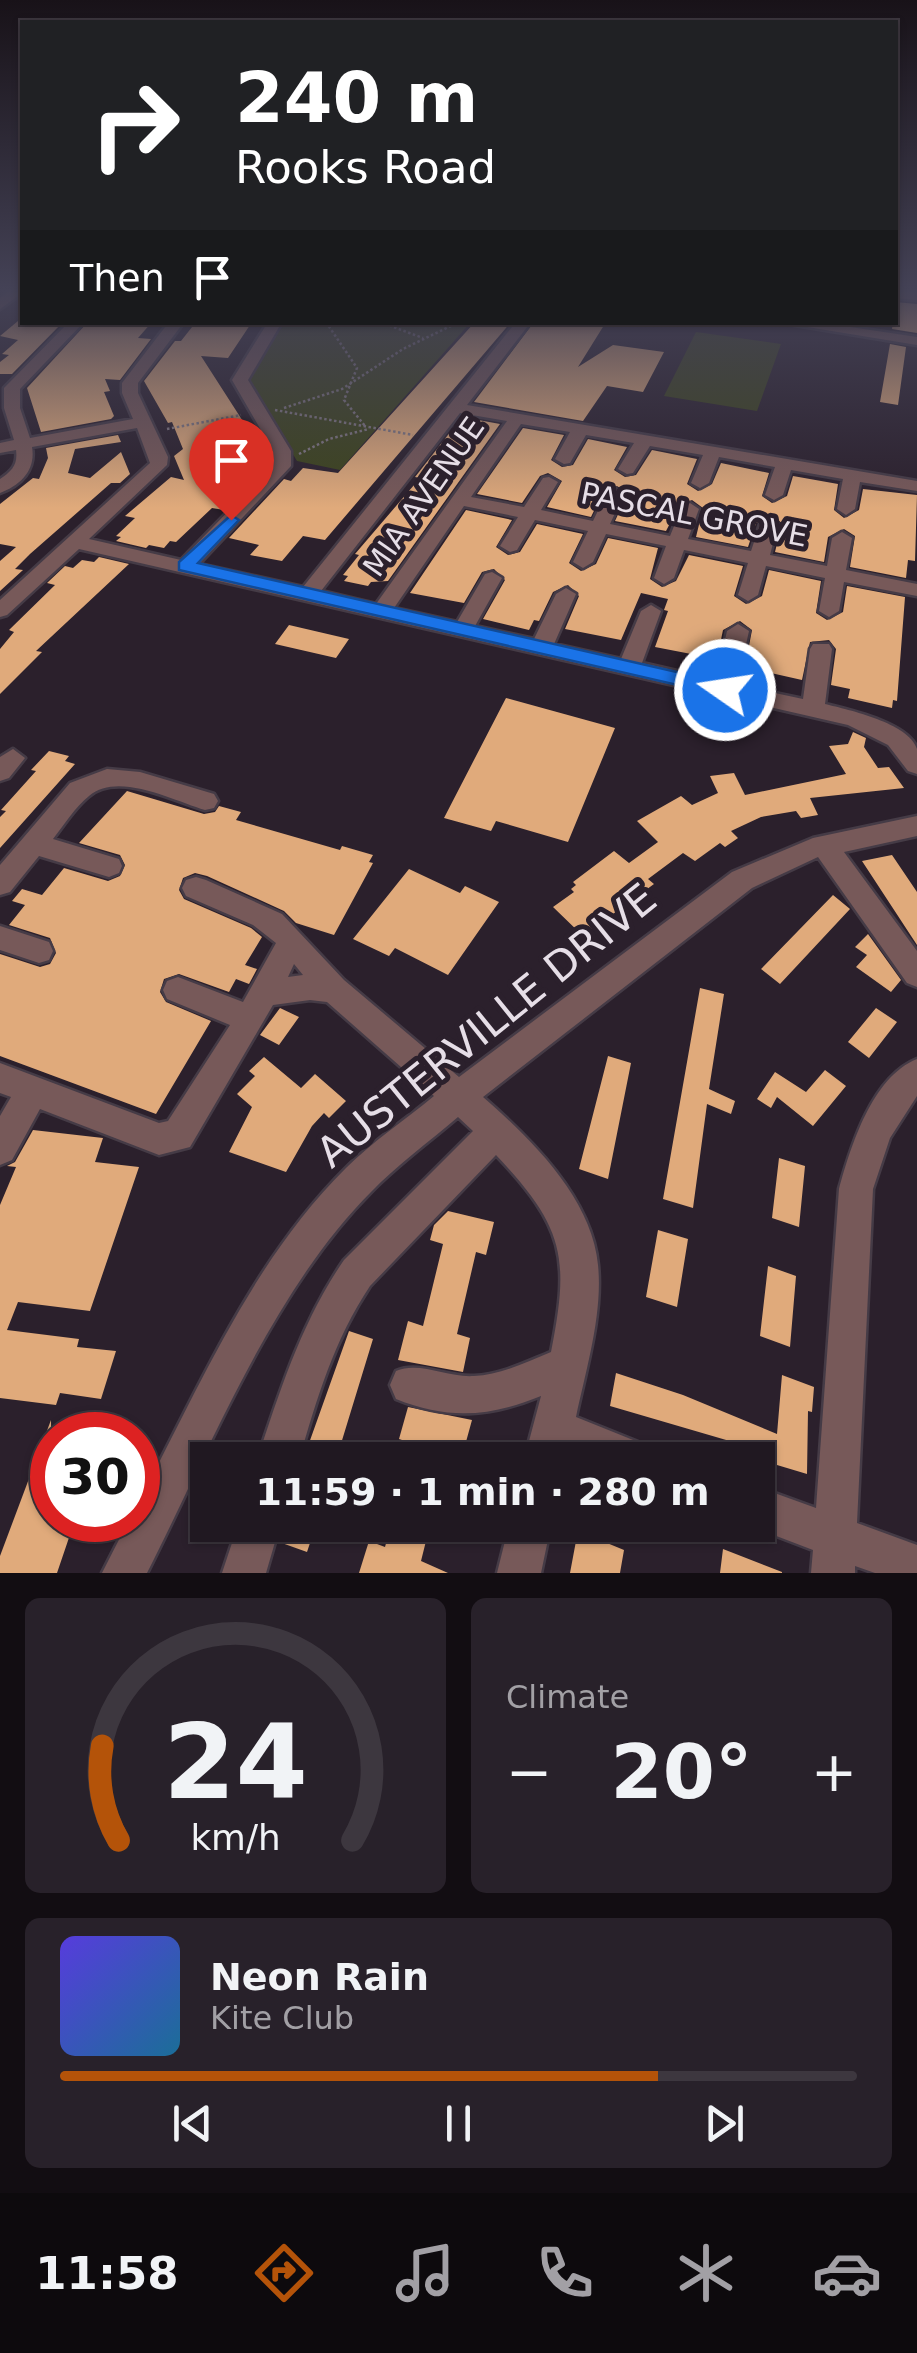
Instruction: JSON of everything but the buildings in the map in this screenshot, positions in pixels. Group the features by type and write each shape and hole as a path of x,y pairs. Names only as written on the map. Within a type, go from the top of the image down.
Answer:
{"street":[{"path":"0,488 24,466 10,400 12,388 38,361"},
{"path":"0,611 158,466 159,457 130,393 130,384 147,361"},
{"path":"186,566 283,463 282,451 240,376 249,361"},
{"path":"308,594 494,361"},
{"path":"458,408 917,486"},
{"name":"MIA AVENUE","path":"381,611 517,418"},
{"path":"0,448 145,427"},
{"path":"564,459 581,428"},
{"path":"627,469 645,439"},
{"path":"700,483 713,451"},
{"path":"774,495 784,464"},
{"path":"846,508 852,475"},
{"path":"510,546 548,482"},
{"path":"583,562 614,494"},
{"name":"PASCAL GROVE","path":"460,500 917,590"},
{"path":"664,578 690,509"},
{"path":"748,595 769,524"},
{"path":"829,611 842,538"},
{"path":"75,542 812,710 876,726 912,746"},
{"path":"462,631 492,578"},
{"path":"540,648 566,594"},
{"path":"629,667 651,611"},
{"path":"725,690 738,631"},
{"path":"812,710 821,648"},
{"path":"0,884 78,790 93,778 114,776 205,801"},
{"name":"AUSTERVILLE DRIVE","path":"124,1573 259,1313 292,1260 358,1180 459,1096 742,880 779,860 917,826"},
{"path":"34,844 109,866"},
{"path":"825,846 917,974"},
{"path":"196,888 269,920 334,990 459,1096 553,1194 571,1227 581,1263 549,1442"},
{"path":"0,938 39,952"},
{"path":"0,1078 169,1140 187,1126 291,944"},
{"path":"178,990 258,1006 310,987 334,990"},
{"path":"834,1555 856,1188 864,1158 879,1127 906,1084 917,1074"},
{"path":"0,1148 34,1091"},
{"path":"283,1442 310,1355 338,1298 357,1272 494,1133"},
{"path":"410,1385 452,1398 472,1399 565,1366"},
{"path":"775,1519 834,1555 917,1567"},
{"path":"244,1573 253,1542"},
{"path":"519,1573 526,1542"}],"path":[{"path":"353,361 357,368 345,404 365,426"},
{"path":"145,427 279,409 326,396 389,361"},
{"path":"279,409 434,438"},
{"path":"283,463 328,439 374,428"}],"green space":[{"path":"258,361 436,361 340,470 297,461 247,378"},
{"path":"681,361 775,361 757,411 664,396"}],"route":[{"path":"231,520 186,566 725,690"}]}
